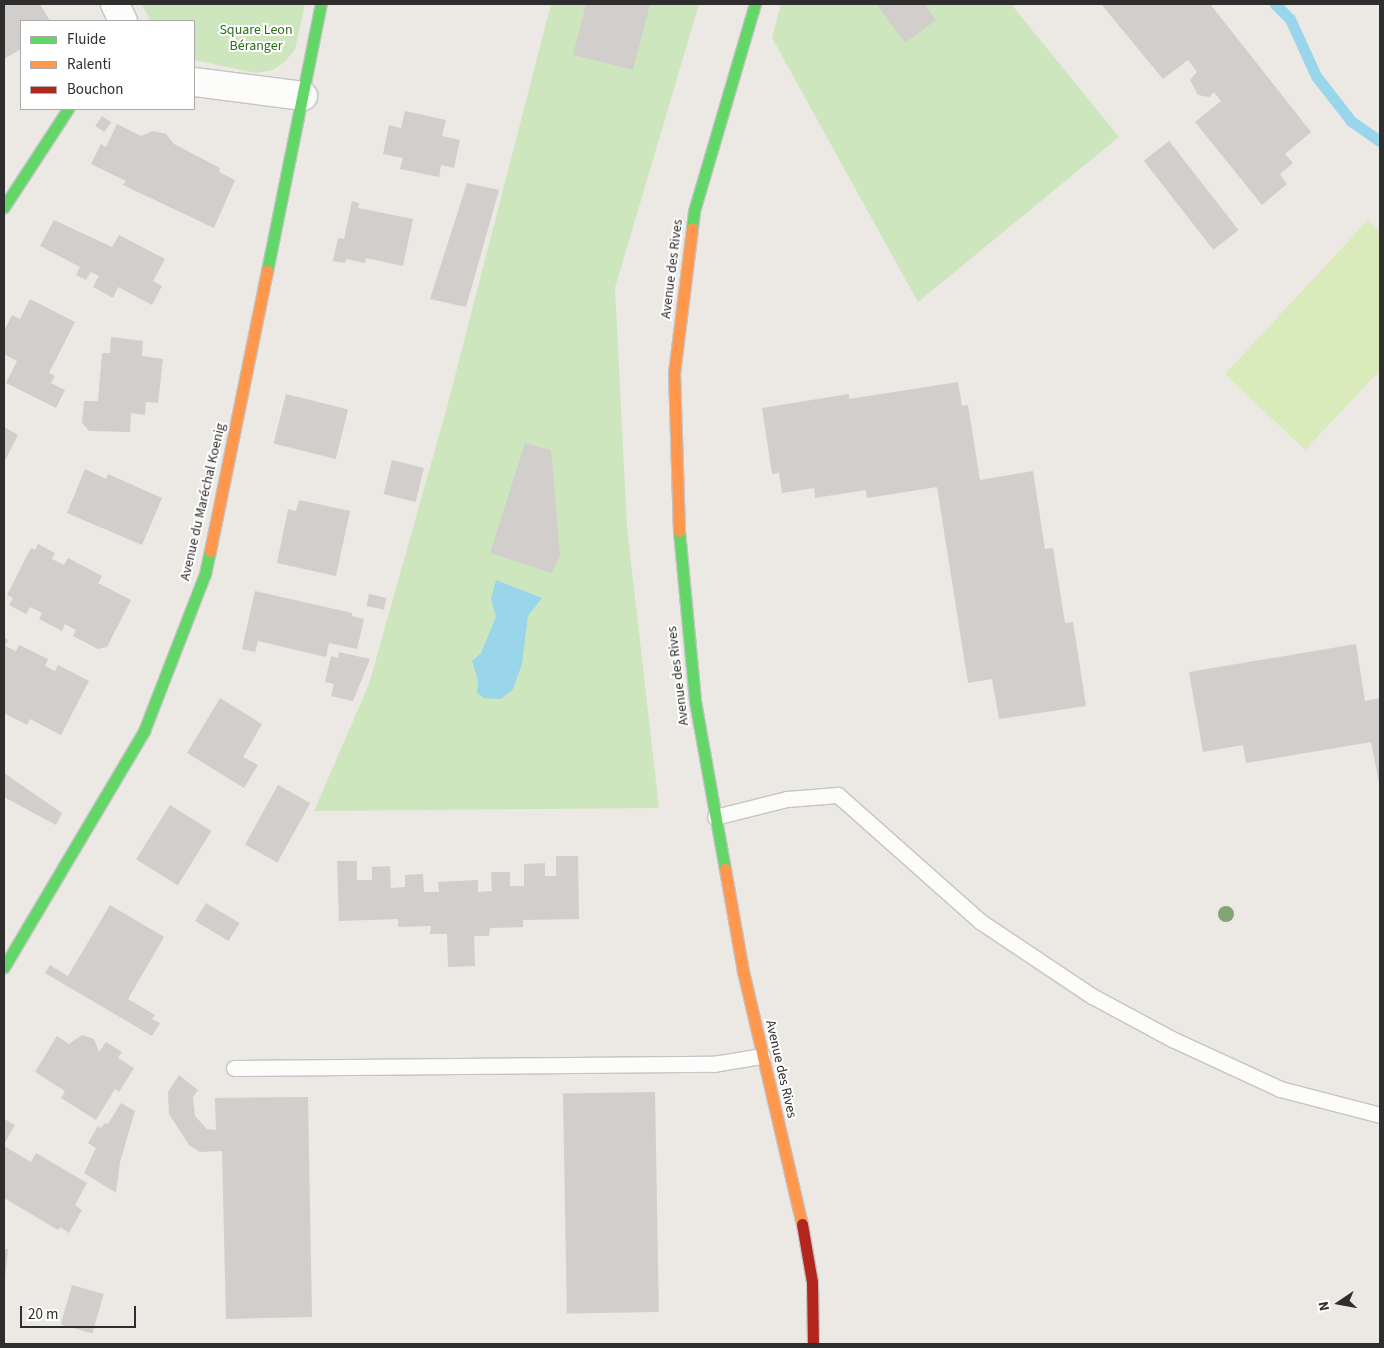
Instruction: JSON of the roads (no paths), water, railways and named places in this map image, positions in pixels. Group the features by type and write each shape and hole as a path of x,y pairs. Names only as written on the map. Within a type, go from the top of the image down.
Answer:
{"street":[{"path":"115,4 123,20"},
{"name":"Avenue du Maréchal Koenig","path":"4,967 144,731 205,574 321,4"},
{"name":"Avenue des Rives","path":"755,4 694,211 674,373 679,538 694,701 743,971 803,1228 812,1282 813,1344"},
{"path":"195,82 303,96"},
{"path":"4,207 67,110"}],"lane":[{"path":"715,817 788,799 838,795 981,922 1092,996 1172,1039 1280,1089 1380,1115"},
{"path":"234,1068 713,1064 762,1056"}],"water":[{"path":"496,580 542,598 528,616 522,664 513,689 501,699 484,698 477,693 478,680 472,661 481,653 496,617 491,599"}],"waterway":[{"path":"1275,4 1290,19 1316,76 1351,121 1380,141"}],"park label":[{"name":"Square Leon Béranger","path":"256,38"}]}
